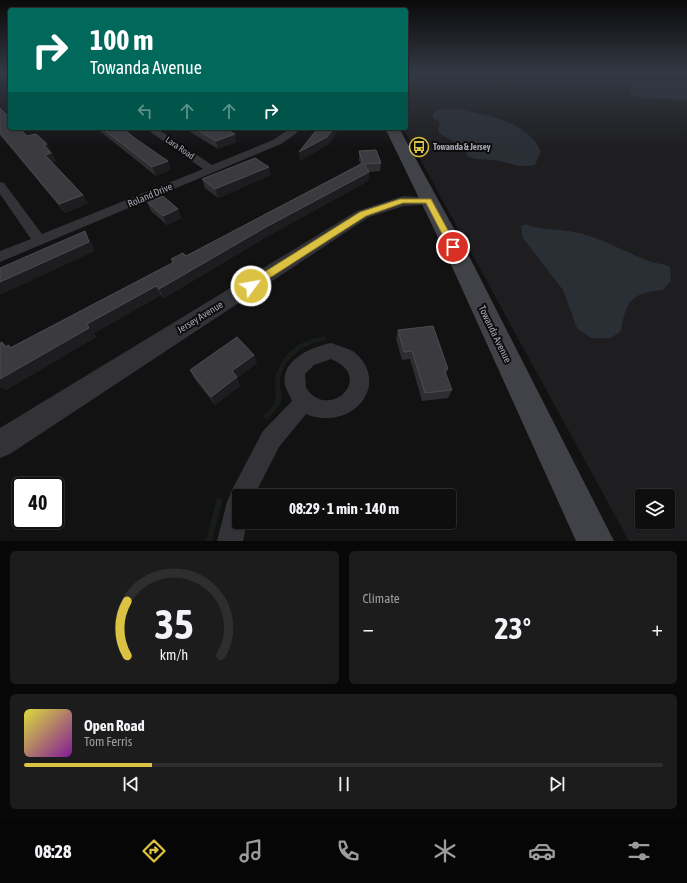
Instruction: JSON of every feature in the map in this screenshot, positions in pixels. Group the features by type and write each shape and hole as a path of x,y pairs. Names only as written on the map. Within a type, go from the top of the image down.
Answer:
{"main road":[{"name":"Towanda Avenue","path":"393,130 428,201 460,260 595,541"}],"street":[{"name":"Lara Road","path":"153,130 211,169"},
{"name":"Roland Drive","path":"0,257 277,142 293,130"},
{"path":"0,184 39,241"},
{"name":"Jersey Avenue","path":"0,444 363,214 403,201 428,201"},
{"path":"245,489 271,439 304,402"},
{"path":"230,541 233,529"}],"shaded area":[{"path":"408,97 687,97 687,541 629,541 404,130 408,130"},
{"path":"640,97 687,97 687,101 673,99"},
{"path":"457,109 497,118 516,126 525,132 535,141 541,151 535,165 523,166 498,161 470,158 467,156 465,151 459,145 438,131 440,122 433,118 433,113 439,110"},
{"path":"526,224 530,226 584,234 649,261 670,267 671,281 663,290 644,293 632,300 625,312 621,331 611,338 591,338 577,328 563,290 523,238 521,226"},
{"path":"326,337 326,340 303,348 285,365 280,381 281,403 267,420 263,416 275,401 275,380 281,363 286,356 300,344 308,340"},
{"path":"217,498 223,500 212,541 206,541"}],"building":[{"path":"0,108 8,116 8,130 21,130 27,136 36,134 47,144 44,145 51,153 45,155 83,195 59,204 0,133"},
{"path":"105,130 125,130 168,161 152,167"},
{"path":"197,130 228,130 235,134 216,141"},
{"path":"316,130 332,130 327,137 299,152"},
{"path":"376,150 381,163 364,164 369,172 266,227 159,289 156,286 87,324 89,328 0,379 0,343 2,342 5,347 9,345 10,348 174,262 171,259 183,253 186,256 363,163 359,151"},
{"path":"255,158 269,167 215,189 202,179"},
{"path":"163,196 178,209 163,216 147,202"},
{"path":"85,231 89,242 0,282 0,268"},
{"path":"433,326 448,369 444,369 452,390 425,393 412,351 404,352 398,330"},
{"path":"237,337 254,355 232,371 237,377 211,397 190,370"}],"place":[{"name":"Towanda & Jersey","path":"419,147"}],"route":[{"path":"251,286 363,214 403,201 428,201 453,247"}]}
